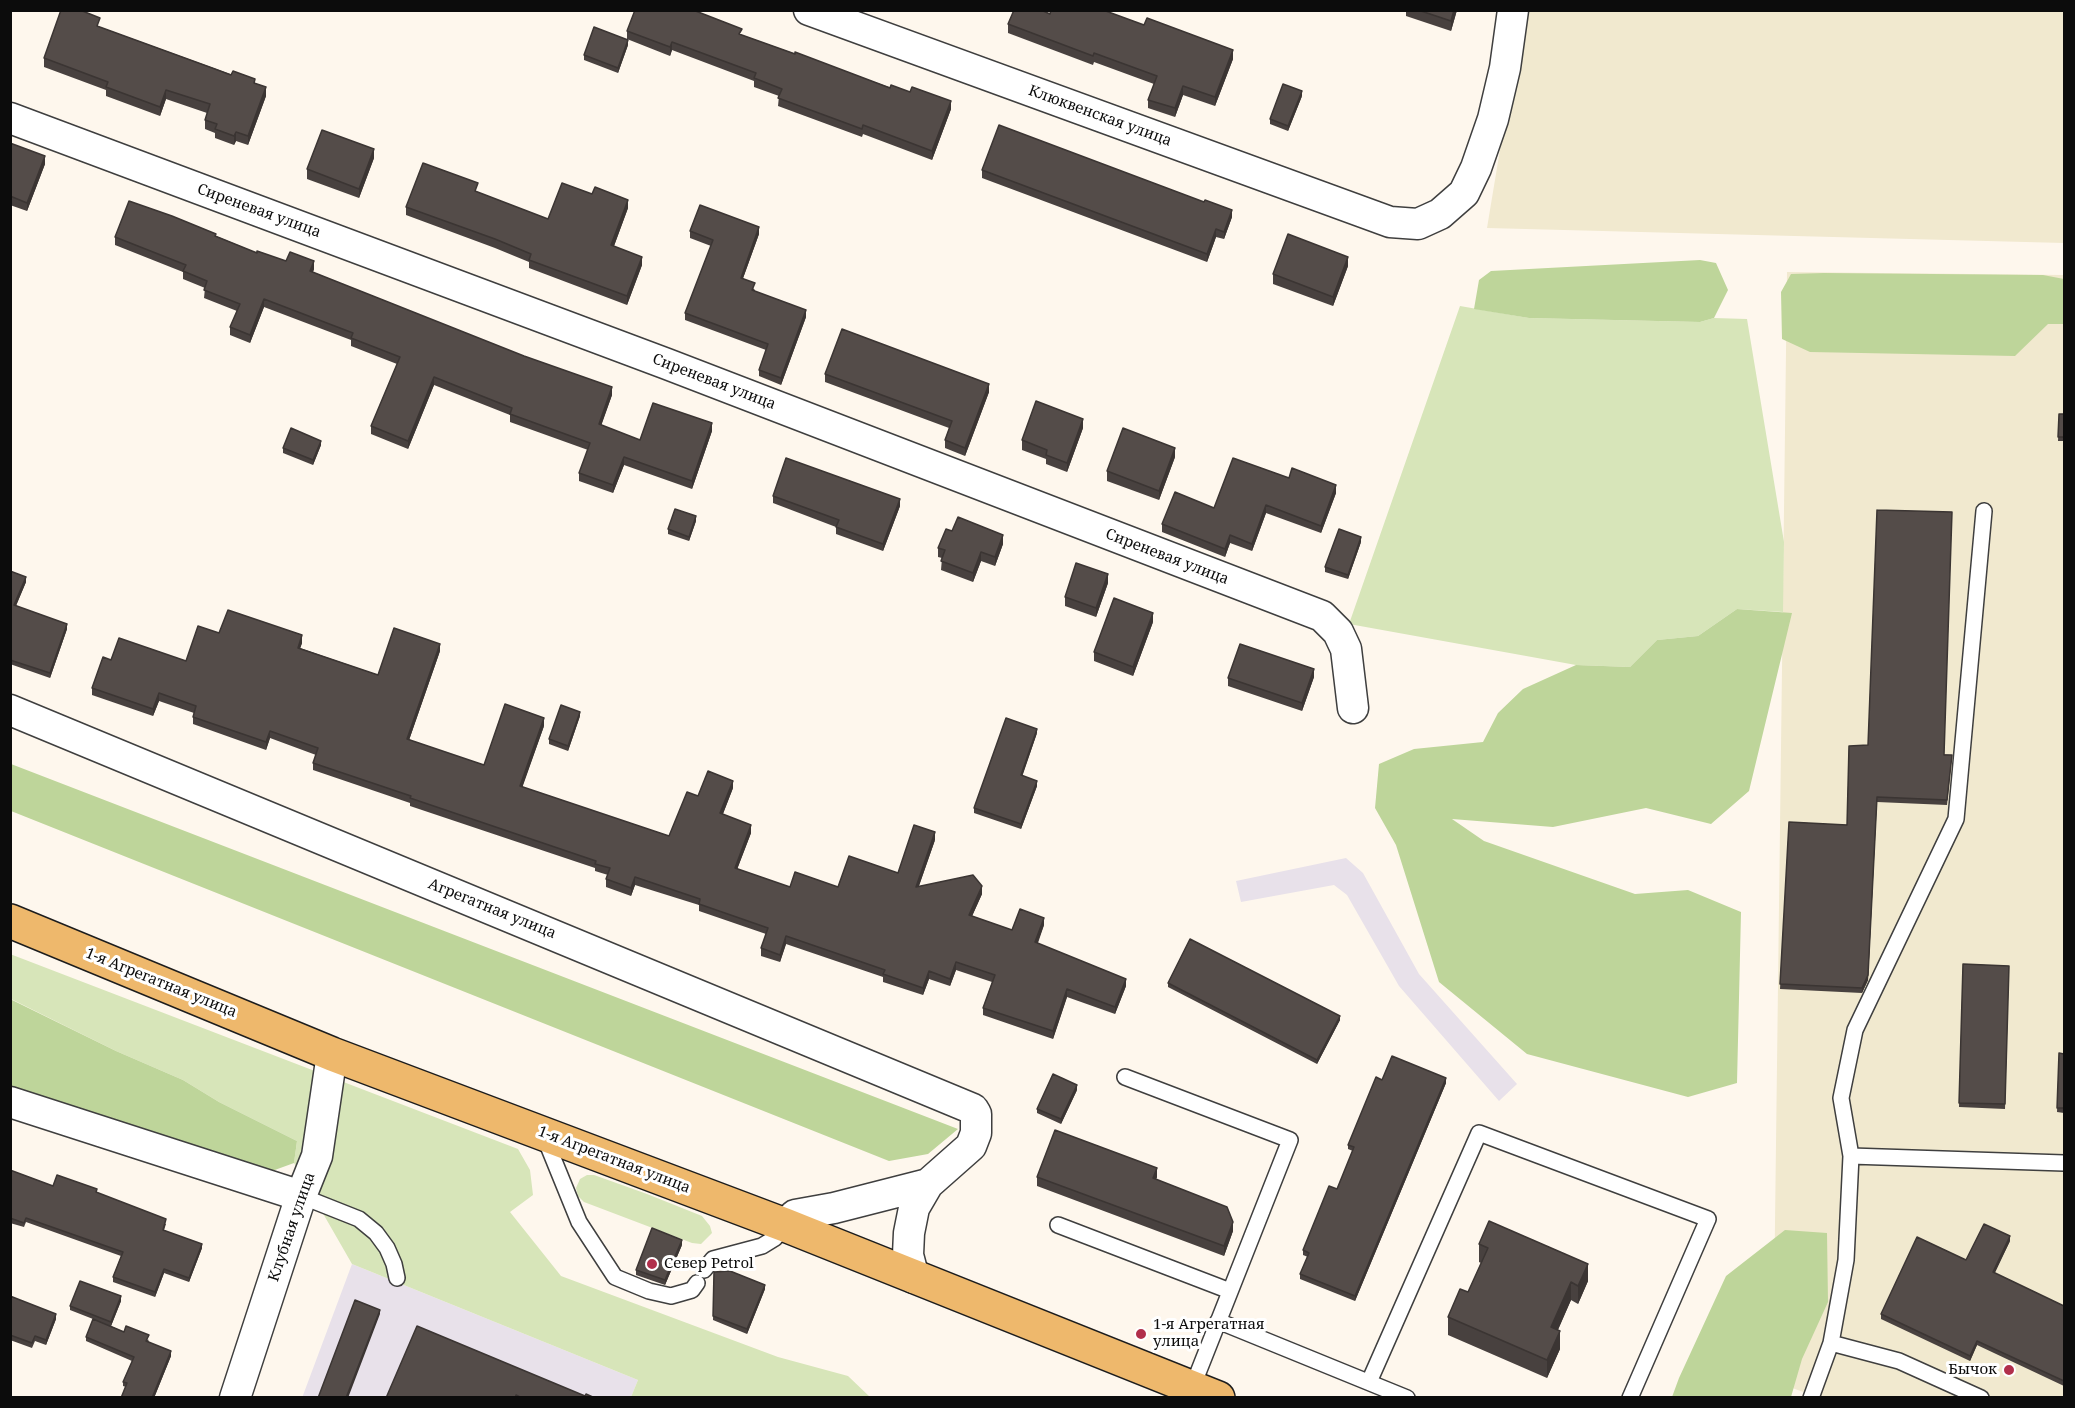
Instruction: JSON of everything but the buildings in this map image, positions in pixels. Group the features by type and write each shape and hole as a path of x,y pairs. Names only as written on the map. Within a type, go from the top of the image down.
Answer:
{"main road":[{"name":"1-я Агрегатная улица","path":"10,921 332,1054 785,1225 1205,1393"}],"street":[{"name":"Клюквенская улица","path":"809,10 1390,222 1418,224 1440,214 1464,193 1476,168 1493,119 1505,68 1513,10"},
{"name":"Сиреневая улица","path":"10,118 667,364 1322,616 1338,632 1346,649 1353,708"},
{"name":"Агрегатная улица","path":"10,710 973,1108 976,1114 976,1133 971,1146 928,1184"},
{"name":"Клубная улица","path":"235,1398 301,1196 317,1156 332,1054"},
{"path":"12,1107 301,1196"},
{"path":"785,1225 795,1215 834,1208 928,1184"},
{"path":"914,1278 908,1255 909,1233 914,1208 928,1184"}],"lane":[{"path":"1811,1398 1831,1343 1845,1260 1851,1156 1841,1098 1855,1030 1956,819 1984,511"},
{"path":"1125,1077 1290,1140 1218,1321 1205,1393"},
{"path":"543,1133 579,1222 615,1277 649,1291 671,1296 692,1290 713,1259 762,1246 775,1238 785,1225"},
{"path":"1369,1382 1479,1133 1708,1219 1630,1398"},
{"path":"1851,1156 2064,1163"},
{"path":"301,1196 359,1219 376,1233 387,1248 397,1278"},
{"path":"1058,1225 1230,1292"},
{"path":"1218,1321 1407,1398"},
{"path":"1831,1343 1899,1361 1981,1398"}],"shaded area":[{"path":"1523,11 2064,11 2064,243 1487,228"},
{"path":"1787,272 2064,275 2064,1397 1817,1397 1773,1381"},
{"path":"1346,858 1363,873 1419,974 1517,1084 1499,1101 1399,986 1347,895 1334,885 1241,902 1236,881"},
{"path":"352,1264 638,1380 631,1397 302,1398"}],"green space":[{"path":"1700,260 1716,263 1728,290 1714,318 1700,322 1529,318 1474,309 1479,280 1491,271"},
{"path":"1791,274 2043,275 2064,279 2064,324 2048,324 2015,356 1810,352 1782,339 1781,292"},
{"path":"1460,306 1529,318 1700,322 1714,318 1747,319 1784,542 1783,612 1737,609 1698,636 1657,640 1630,667 1576,665 1349,624"},
{"path":"1737,609 1792,613 1749,791 1711,824 1646,808 1553,827 1452,819 1484,841 1635,894 1688,890 1741,912 1737,1083 1688,1097 1527,1054 1439,982 1396,845 1375,808 1379,764 1414,749 1483,742 1498,713 1523,689 1576,665 1630,667 1657,640 1698,636"},
{"path":"11,764 958,1129 928,1154 889,1161 11,811"},
{"path":"10,954 518,1149 530,1170 533,1195 510,1212 561,1276 778,1357 848,1376 870,1397 631,1397 638,1380 352,1264 294,1163 297,1141 219,1102 183,1080 116,1051 11,999"},
{"path":"10,999 116,1051 183,1080 219,1102 297,1141 294,1163 272,1171 245,1161 206,1158 11,1092"},
{"path":"587,1175 594,1175 702,1216 710,1226 712,1233 701,1244 692,1243 584,1202 578,1196 576,1188 580,1179"},
{"path":"1785,1230 1827,1233 1828,1302 1802,1359 1791,1397 1672,1397 1726,1276"}],"place":[{"name":"Север Petrol","path":"652,1264"},
{"name":"1-я Агрегатная улица","path":"1141,1334"},
{"name":"Бычок","path":"2009,1370"}]}
